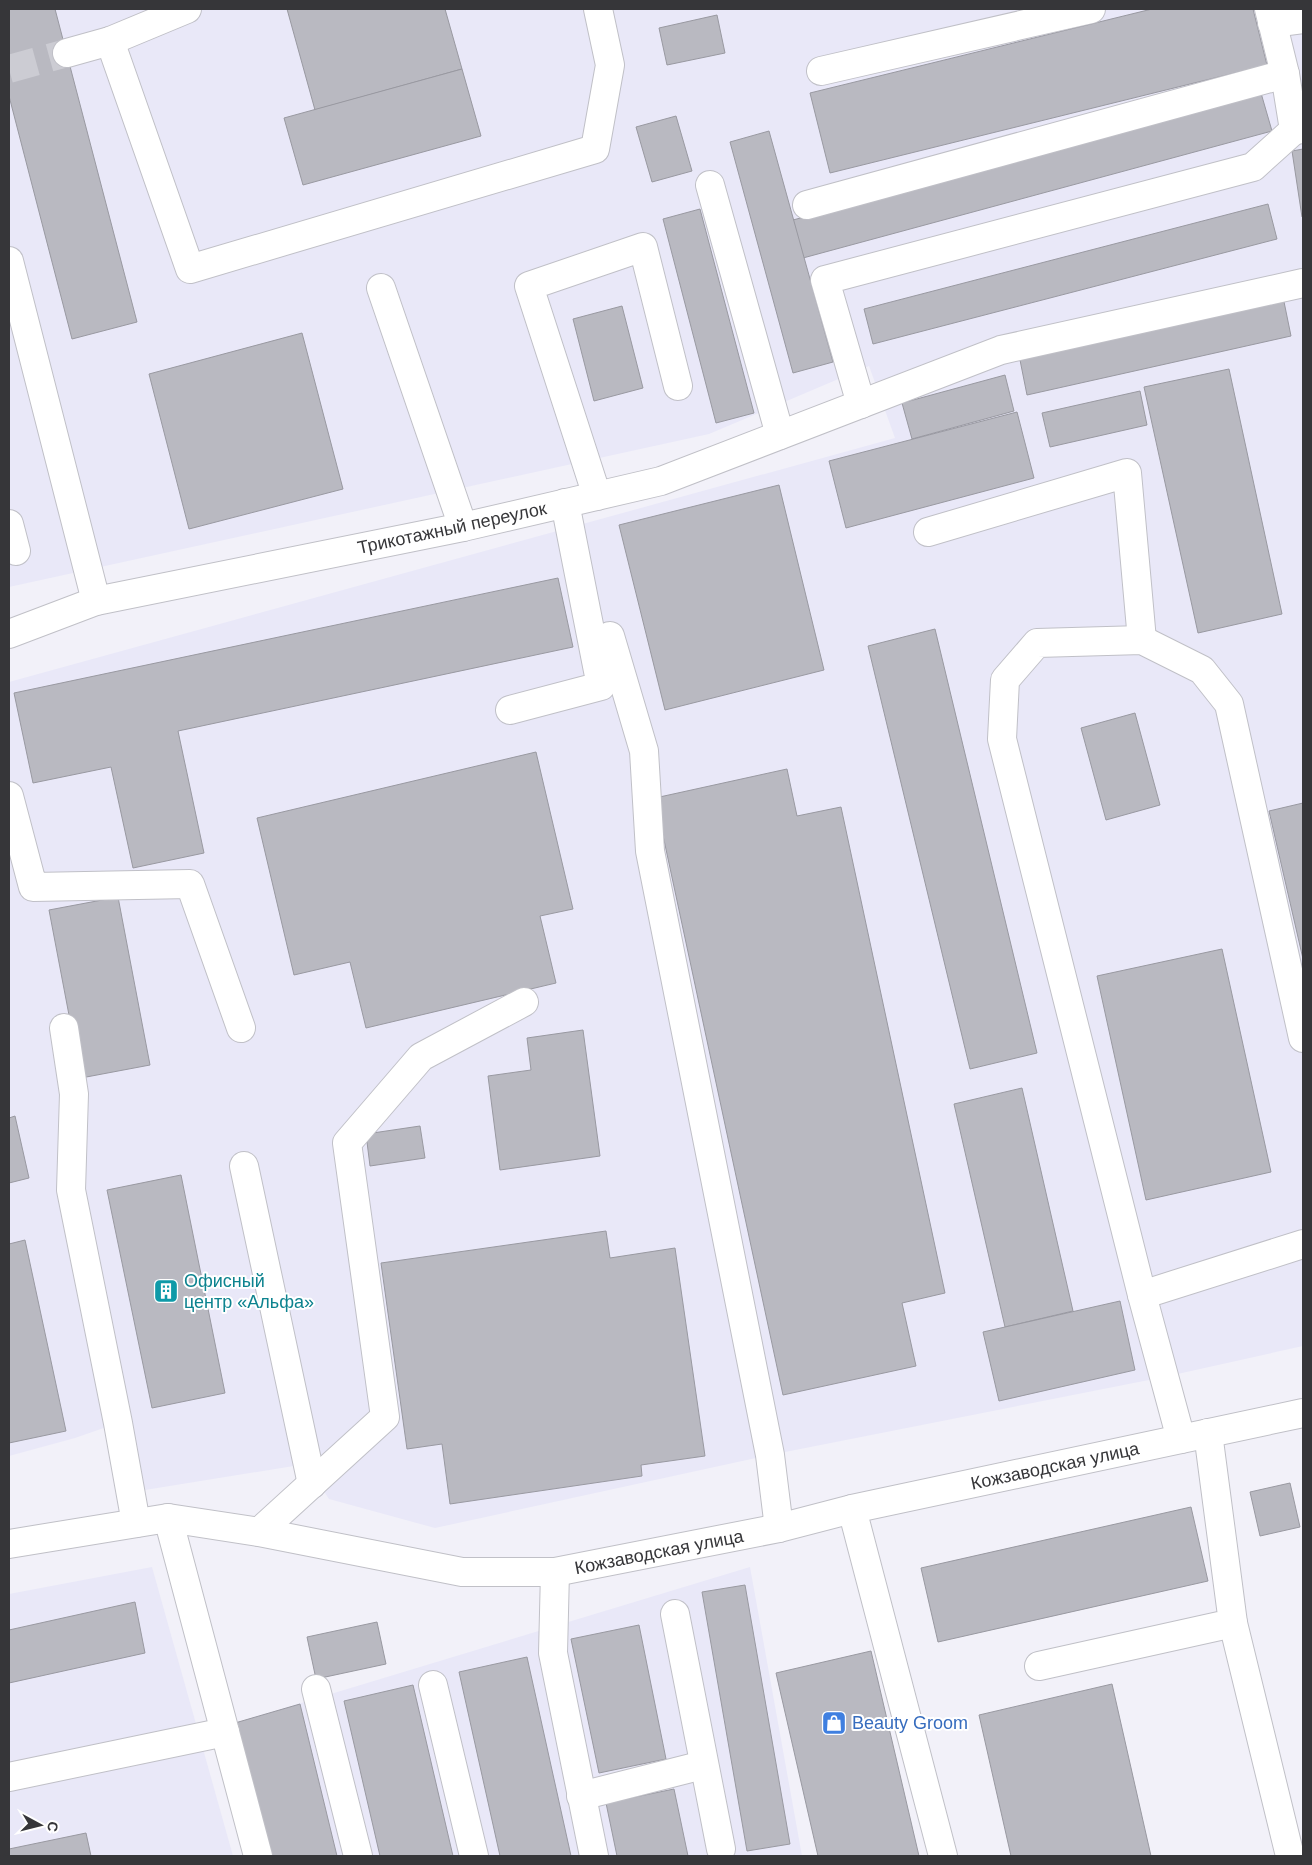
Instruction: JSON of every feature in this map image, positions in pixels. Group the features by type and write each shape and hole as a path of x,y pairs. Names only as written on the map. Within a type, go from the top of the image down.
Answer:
{"street":[{"path":"67,53 110,42 186,9"},
{"path":"110,42 190,269 595,149 610,65 598,9"},
{"path":"821,71 1091,9"},
{"path":"861,404 825,280 1253,167 1299,129 1271,16 1303,19"},
{"path":"807,205 1285,74"},
{"path":"710,186 780,435"},
{"path":"597,496 528,286 643,247 678,386"},
{"path":"9,261 96,601"},
{"name":"Трикотажный переулок","path":"9,634 96,601 463,527 661,481 1001,350 1303,283"},
{"path":"381,288 463,527"},
{"path":"928,532 1127,473 1142,640"},
{"path":"510,710 601,686 565,503"},
{"path":"9,524 16,551"},
{"path":"610,636 644,752 650,851 770,1455 779,1528"},
{"path":"1180,1439 1002,739 1005,680 1037,643 1142,640 1202,670 1229,704 1303,1038"},
{"path":"9,796 33,887 190,884 241,1028"},
{"path":"259,1532 385,1417 347,1143 421,1056 524,1002"},
{"path":"64,1028 74,1094 71,1190 136,1523"},
{"path":"244,1166 312,1484"},
{"path":"1142,1295 1303,1244"},
{"name":"Кожзаводская улица","path":"9,1544 168,1518 259,1532 462,1572 555,1572 779,1528 852,1509 1303,1412"},
{"path":"1208,1433 1233,1623 1290,1856"},
{"path":"852,1509 943,1856"},
{"path":"168,1518 258,1856"},
{"path":"555,1572 553,1653 594,1856"},
{"path":"675,1614 703,1765 721,1849"},
{"path":"1039,1666 1233,1623"},
{"path":"433,1685 474,1856"},
{"path":"316,1689 358,1856"},
{"path":"9,1777 225,1732"},
{"path":"581,1796 703,1765"}],"shaded area":[{"path":"9,9 1303,9 1303,1346 1164,1377 770,1455 435,1528 329,1499 306,1464 145,1490 118,1423 75,1438 9,1456 9,682 895,438 869,366 709,434 9,587"},
{"path":"152,1567 233,1856 9,1856 9,1594"},
{"path":"750,1567 802,1856 271,1856 235,1723"}],"building":[{"path":"9,9 55,9 137,322 72,339 9,96"},
{"path":"287,9 445,9 462,69 315,110"},
{"path":"1152,9 1253,9 1267,65 830,173 810,93"},
{"path":"717,15 725,53 667,65 659,28"},
{"path":"462,69 481,136 303,185 284,118"},
{"path":"1261,93 1272,131 803,258 793,220"},
{"path":"676,116 692,171 652,182 636,127"},
{"path":"769,131 833,362 793,373 730,142"},
{"path":"1303,149 1303,216 1302,217 1292,151"},
{"path":"1268,204 1277,239 873,344 864,309"},
{"path":"700,209 754,413 716,423 663,219"},
{"path":"1282,292 1291,336 1027,395 1018,350"},
{"path":"622,306 643,388 594,401 573,319"},
{"path":"302,333 343,489 189,529 149,374"},
{"path":"1229,369 1282,614 1198,633 1144,387"},
{"path":"1005,375 1014,411 912,439 902,403"},
{"path":"1140,391 1147,425 1050,447 1042,413"},
{"path":"1017,412 1034,478 846,528 829,461"},
{"path":"779,485 824,670 665,710 619,525"},
{"path":"558,578 573,647 178,731 204,853 133,868 111,767 33,783 14,693"},
{"path":"935,629 1037,1053 970,1069 868,646"},
{"path":"1135,713 1160,805 1106,820 1081,728"},
{"path":"536,752 573,909 540,916 556,983 366,1028 350,962 294,975 257,818"},
{"path":"787,769 797,816 841,807 945,1293 902,1303 916,1366 783,1395 655,798"},
{"path":"1303,803 1303,959 1269,811"},
{"path":"118,897 150,1065 81,1078 49,910"},
{"path":"1222,949 1271,1172 1146,1200 1097,976"},
{"path":"583,1030 600,1156 500,1170 488,1076 531,1070 527,1038"},
{"path":"1022,1088 1073,1311 1005,1327 954,1104"},
{"path":"15,1116 29,1178 9,1183 9,1118"},
{"path":"420,1126 425,1158 370,1166 366,1134"},
{"name":"Офисный центр «Альфа»","path":"181,1175 225,1393 152,1408 107,1190"},
{"path":"606,1231 610,1258 675,1248 705,1456 641,1465 642,1476 450,1504 442,1444 407,1449 381,1263"},
{"path":"25,1240 66,1431 9,1443 9,1244"},
{"path":"1120,1301 1135,1370 999,1401 983,1332"},
{"path":"1290,1483 1300,1527 1260,1536 1250,1492"},
{"path":"1191,1507 1208,1581 938,1642 921,1568"},
{"path":"745,1585 790,1844 747,1851 702,1592"},
{"path":"135,1602 145,1653 9,1683 9,1630"},
{"path":"377,1622 386,1664 316,1679 307,1637"},
{"path":"639,1625 666,1759 599,1773 571,1639"},
{"path":"871,1651 919,1856 818,1856 776,1673"},
{"path":"527,1657 571,1856 500,1856 459,1672"},
{"path":"1112,1684 1151,1856 1011,1856 979,1715"},
{"path":"413,1685 453,1856 380,1856 344,1701"},
{"path":"300,1704 337,1856 271,1856 235,1723"},
{"path":"674,1789 688,1856 617,1856 606,1803"},
{"path":"86,1833 91,1856 9,1856 9,1849"}],"tunnel":[{"path":"9,69 67,53"}],"place":[{"name":"Офисный центр «Альфа»","path":"166,1291"},
{"name":"Beauty Groom","path":"834,1723"}]}
